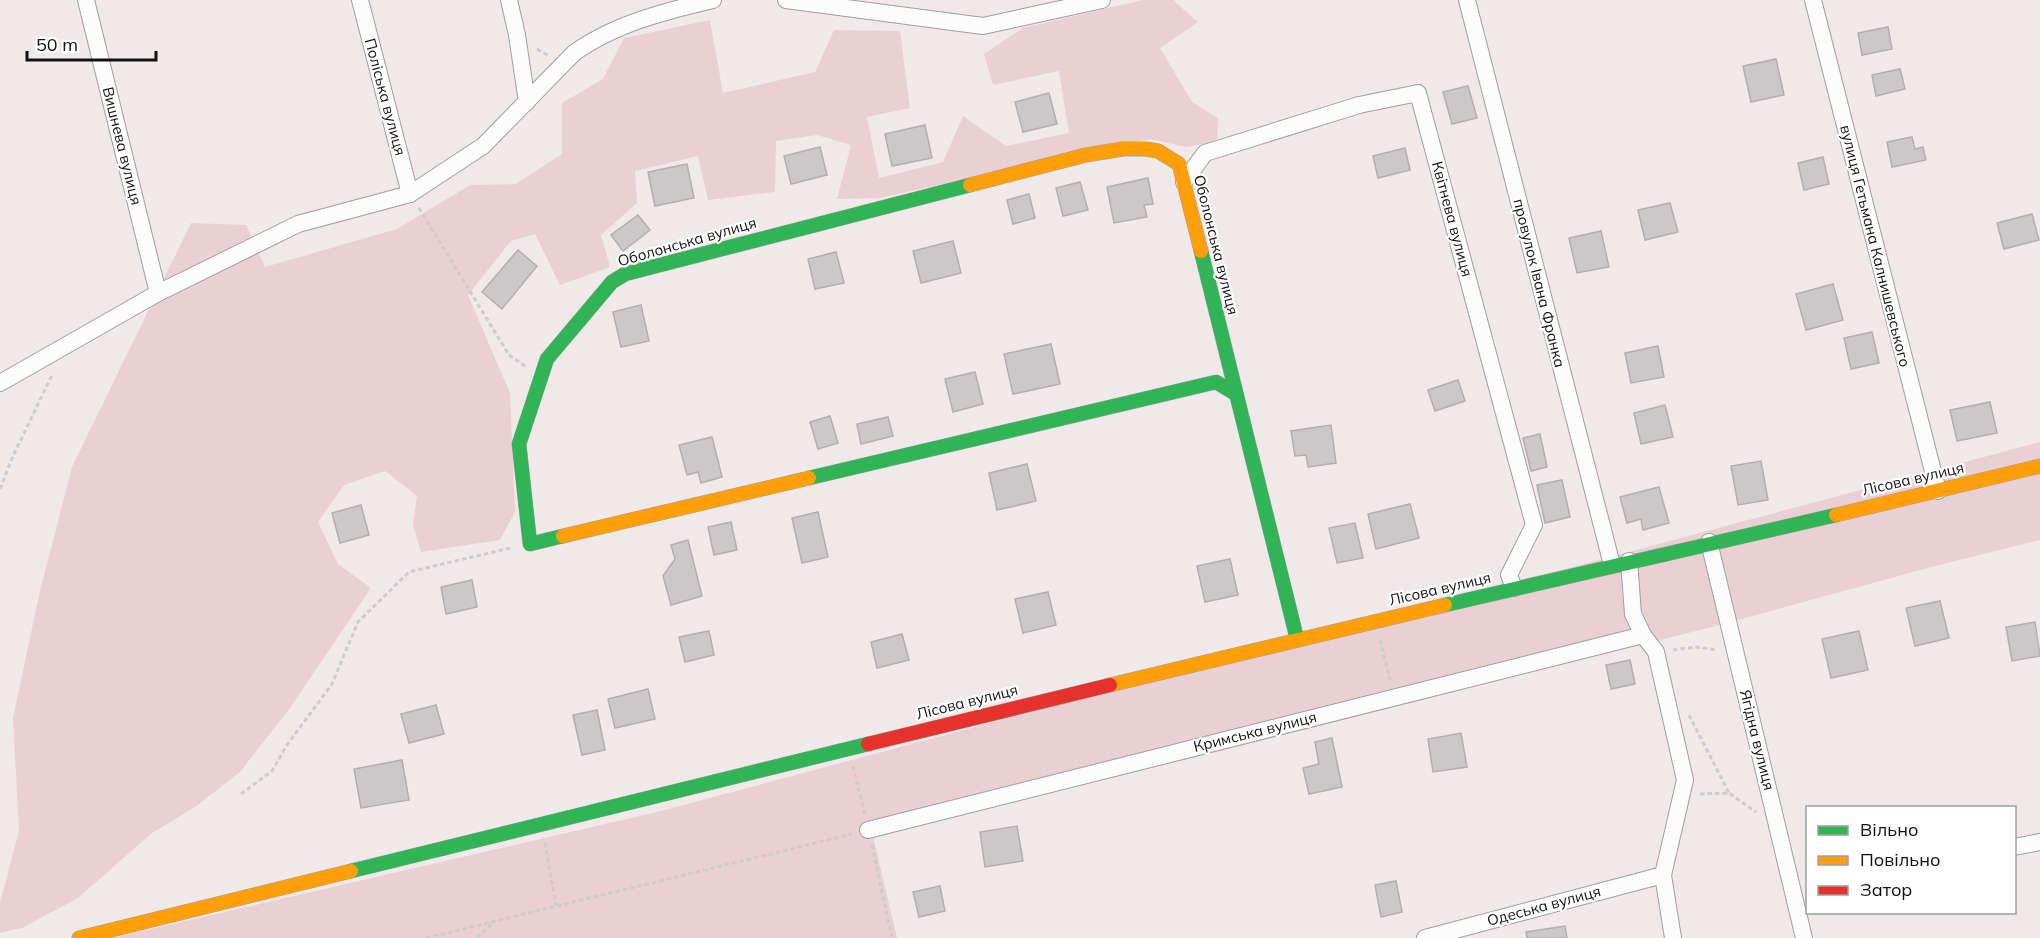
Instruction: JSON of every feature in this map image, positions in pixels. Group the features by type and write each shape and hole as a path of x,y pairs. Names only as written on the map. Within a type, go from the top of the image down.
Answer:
{"street":[{"name":"Вишнева вулиця","path":"86,0 158,293"},
{"name":"Поліська вулиця","path":"360,0 410,194"},
{"path":"509,0 527,102"},
{"path":"0,383 158,293 298,224 410,194 483,146 574,53 588,42 662,12 713,0"},
{"path":"786,0 983,26 1064,4 1102,0"},
{"name":"провулок Івана Франка","path":"1467,0 1612,565"},
{"name":"вулиця Гетьмана Калнишевського","path":"1813,0 1938,491"},
{"name":"Квітнева вулиця","path":"1184,182 1205,153 1359,105 1418,93 1534,525 1509,575 1514,588"},
{"name":"Оболонська вулиця","path":"530,544 519,444 547,359 604,289 625,274 1086,155 1124,148 1157,149 1169,154 1179,164 1298,639"},
{"path":"530,544 1216,382 1236,394"},
{"name":"Лісова вулиця","path":"79,938 848,747 1709,542 2040,466"},
{"name":"Ягідна вулиця","path":"1709,542 1778,826 1801,891 1804,938"},
{"path":"1629,561 1633,614 1642,635 1656,652 1685,780 1663,875 1672,938"},
{"name":"Кримська вулиця","path":"868,830 1642,635"},
{"path":"2016,847 2040,842"},
{"name":"Одеська вулиця","path":"1425,938 1663,875"}],"path":[{"path":"517,35 553,57 574,53"},
{"path":"410,194 508,355 541,378"},
{"path":"0,489 12,456 67,345"},
{"path":"241,794 272,771 287,745 332,684 358,622 409,572 530,544"},
{"path":"1375,621 1394,698"},
{"path":"1656,652 1697,647 1736,653"},
{"path":"1687,712 1729,793 1778,826"},
{"path":"1683,795 1729,793"},
{"path":"541,825 556,906"},
{"path":"426,938 868,830"},
{"path":"477,938 496,921"}],"shaded area":[{"path":"1143,0 1173,0 1198,22 1160,48 1192,102 1218,118 1217,142 1186,147 1150,139 879,198 837,199 851,145 817,135 776,141 775,192 708,200 698,156 635,171 637,203 601,235 610,267 560,285 535,234 511,241 468,295 510,393 515,512 500,540 421,552 413,525 417,496 385,471 344,485 318,522 338,564 371,588 290,708 240,772 195,807 152,833 78,898 22,928 0,933 0,903 19,831 13,718 39,595 72,467 191,223 246,225 265,267 397,229 470,185 516,184 562,154 562,103 603,79 624,38 710,20 723,93 815,72 834,30 900,31 910,108 867,117 879,178 943,162 963,116 1006,146 1069,133 1059,71 993,85 984,54 1023,28"},
{"path":"2040,442 2040,540 1935,566 1720,625 873,836 897,938 112,938 661,811"}],"building":[{"path":"1888,27 1892,49 1862,55 1858,33"},
{"path":"1776,59 1784,95 1751,102 1743,66"},
{"path":"1900,69 1905,89 1876,96 1872,75"},
{"path":"1468,86 1477,118 1452,124 1443,92"},
{"path":"1049,93 1057,124 1023,132 1015,102"},
{"path":"925,125 932,158 892,166 885,134"},
{"path":"1912,137 1915,149 1923,147 1926,160 1892,167 1887,142"},
{"path":"820,147 827,175 791,184 784,156"},
{"path":"1405,148 1410,170 1378,178 1373,156"},
{"path":"1823,157 1829,184 1804,190 1798,163"},
{"path":"687,164 694,198 655,206 648,172"},
{"path":"1148,178 1153,204 1144,205 1147,217 1114,223 1107,187"},
{"path":"1080,182 1088,210 1063,216 1056,188"},
{"path":"1029,194 1035,218 1013,224 1007,200"},
{"path":"1670,203 1678,232 1645,240 1638,210"},
{"path":"2032,214 2039,240 2004,249 1997,223"},
{"path":"638,215 650,230 623,251 611,235"},
{"path":"1601,231 1609,267 1577,273 1569,238"},
{"path":"953,241 961,273 921,283 913,251"},
{"path":"518,250 537,266 502,309 482,292"},
{"path":"836,252 844,283 815,289 808,259"},
{"path":"1833,284 1843,320 1806,330 1796,294"},
{"path":"641,305 649,341 621,347 613,312"},
{"path":"1872,332 1879,363 1851,369 1844,338"},
{"path":"1051,344 1060,384 1013,394 1004,354"},
{"path":"1658,346 1664,377 1631,383 1625,353"},
{"path":"975,372 983,404 953,412 945,379"},
{"path":"1458,380 1465,401 1435,411 1428,390"},
{"path":"1990,402 1997,433 1957,441 1950,410"},
{"path":"1665,405 1673,437 1641,444 1634,413"},
{"path":"830,416 838,443 818,449 810,422"},
{"path":"888,417 893,436 861,444 857,424"},
{"path":"1331,425 1336,463 1308,467 1306,455 1295,456 1291,431"},
{"path":"1540,434 1547,467 1531,471 1523,438"},
{"path":"712,437 722,477 701,483 698,472 687,475 679,445"},
{"path":"1761,461 1768,500 1738,505 1731,466"},
{"path":"1027,464 1036,501 997,510 989,473"},
{"path":"1562,480 1570,517 1545,523 1537,485"},
{"path":"1659,487 1669,523 1643,530 1641,519 1627,523 1620,497"},
{"path":"1410,504 1419,538 1376,549 1368,514"},
{"path":"361,505 369,535 340,543 332,513"},
{"path":"818,512 828,557 802,563 792,518"},
{"path":"731,522 737,550 714,555 708,527"},
{"path":"1355,523 1363,558 1337,563 1329,528"},
{"path":"688,540 702,596 671,605 663,576 675,559 671,545"},
{"path":"1230,559 1238,595 1205,602 1197,566"},
{"path":"472,580 477,607 446,614 441,587"},
{"path":"1048,592 1056,625 1023,633 1015,599"},
{"path":"1940,601 1949,638 1915,646 1906,608"},
{"path":"2035,622 2040,656 2012,661 2006,627"},
{"path":"709,631 714,655 685,662 679,637"},
{"path":"1859,631 1868,670 1831,678 1822,639"},
{"path":"902,634 909,660 877,668 871,642"},
{"path":"1630,660 1635,684 1611,689 1606,665"},
{"path":"648,689 655,719 615,728 608,699"},
{"path":"436,705 444,734 409,743 401,714"},
{"path":"597,710 605,750 582,755 573,715"},
{"path":"1461,733 1467,767 1433,772 1428,739"},
{"path":"1332,738 1342,787 1309,794 1303,768 1319,764 1315,742"},
{"path":"402,760 409,800 361,808 354,769"},
{"path":"1017,826 1023,861 985,867 980,832"},
{"path":"1396,881 1402,912 1381,917 1375,885"},
{"path":"940,886 945,911 919,917 913,892"},
{"path":"1565,926 1567,938 1527,938 1526,932"}],"traffic: fast":[{"path":"563,536 530,544 519,444 547,359 612,282 625,274 970,185"},
{"path":"1201,251 1297,639"},
{"path":"809,478 1216,382 1236,394"},
{"path":"1445,605 1836,515"},
{"path":"351,871 868,744"}],"traffic: slow":[{"path":"970,185 1086,155 1123,149 1158,151 1179,164 1201,251"},
{"path":"1836,515 2040,466"},
{"path":"563,536 809,478"},
{"path":"1110,685 1445,605"},
{"path":"79,938 351,871"}],"traffic: jam":[{"path":"868,744 1110,685"}]}
